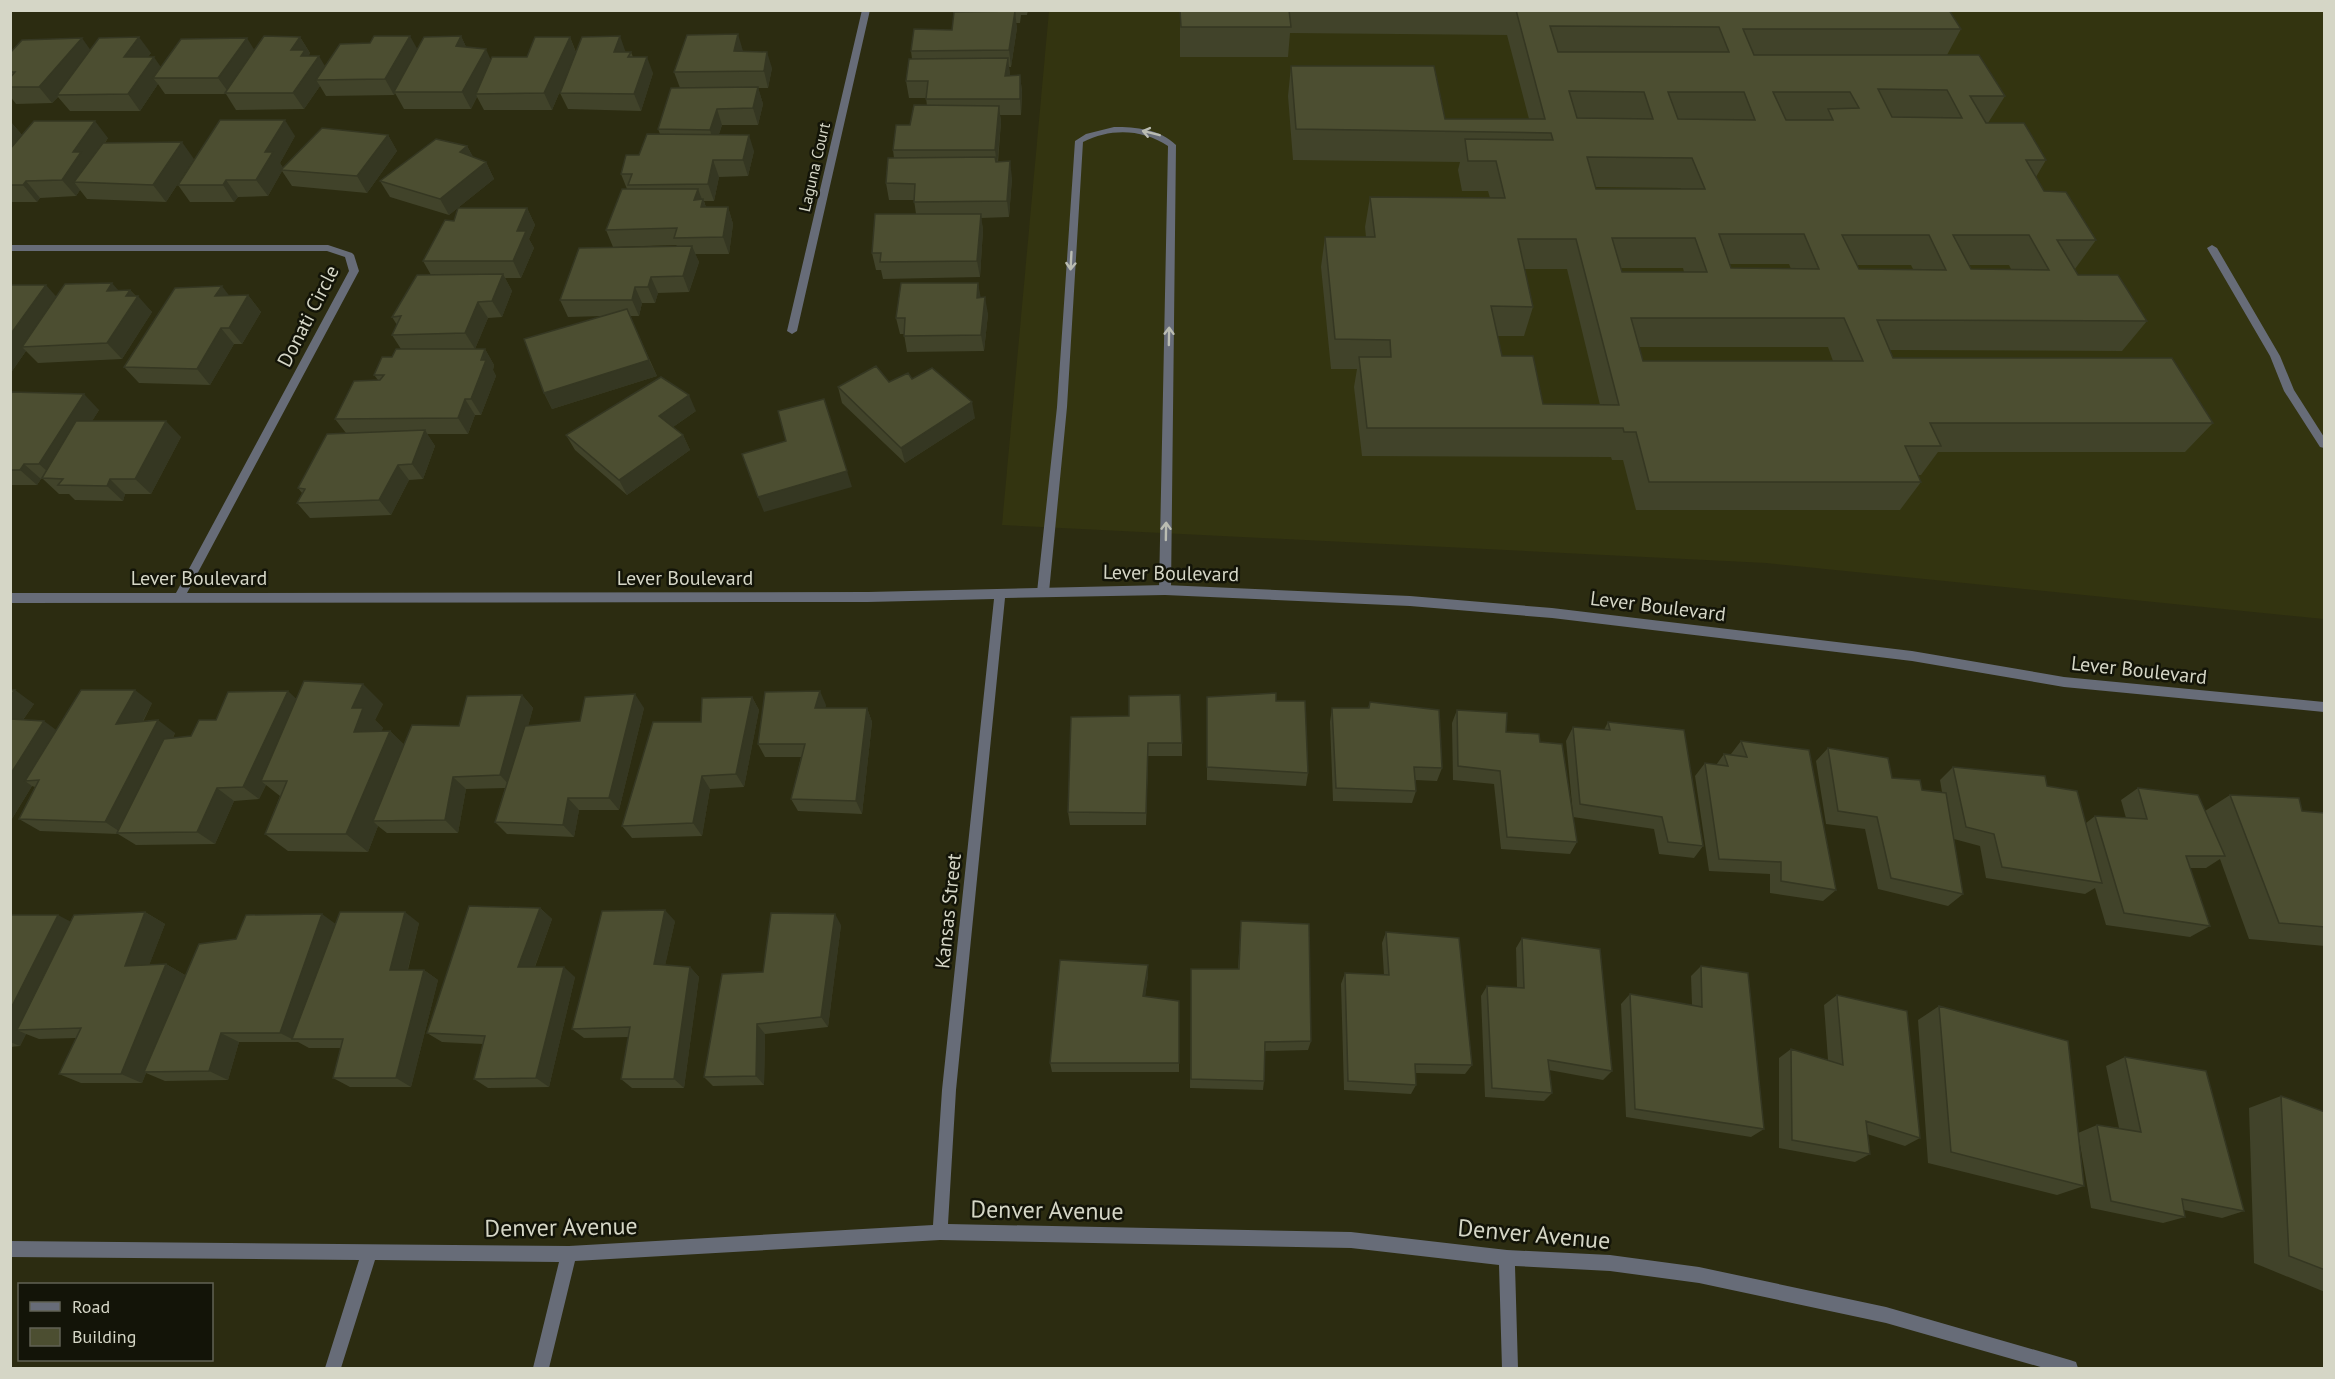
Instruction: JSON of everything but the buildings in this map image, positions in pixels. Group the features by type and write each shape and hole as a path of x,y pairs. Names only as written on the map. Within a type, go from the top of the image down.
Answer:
{"street":[{"name":"Laguna Court","path":"792,331 866,10"},
{"path":"1043,592 1062,407 1079,141 1094,132 1110,131 1160,135 1172,146 1165,590"},
{"name":"Donati Circle","path":"10,248 328,248 349,255 354,271 179,598"},
{"path":"2212,248 2275,356 2278,372 2289,392 2325,444"},
{"name":"Lever Boulevard","path":"10,598 844,597 1165,590 1410,601 1551,613 1912,656 2064,682 2325,707"},
{"name":"Kansas Street","path":"940,1232 949,1090 1000,594"},
{"name":"Denver Avenue","path":"10,1249 569,1254 940,1232 1351,1240 1507,1258 1610,1263 1699,1275 1887,1315 2070,1368"},
{"path":"333,1368 370,1251"},
{"path":"541,1368 569,1254"},
{"path":"1507,1258 1510,1368"}],"shaded area":[{"path":"1049,11 2324,11 2324,619 1766,563 1002,525"}]}
